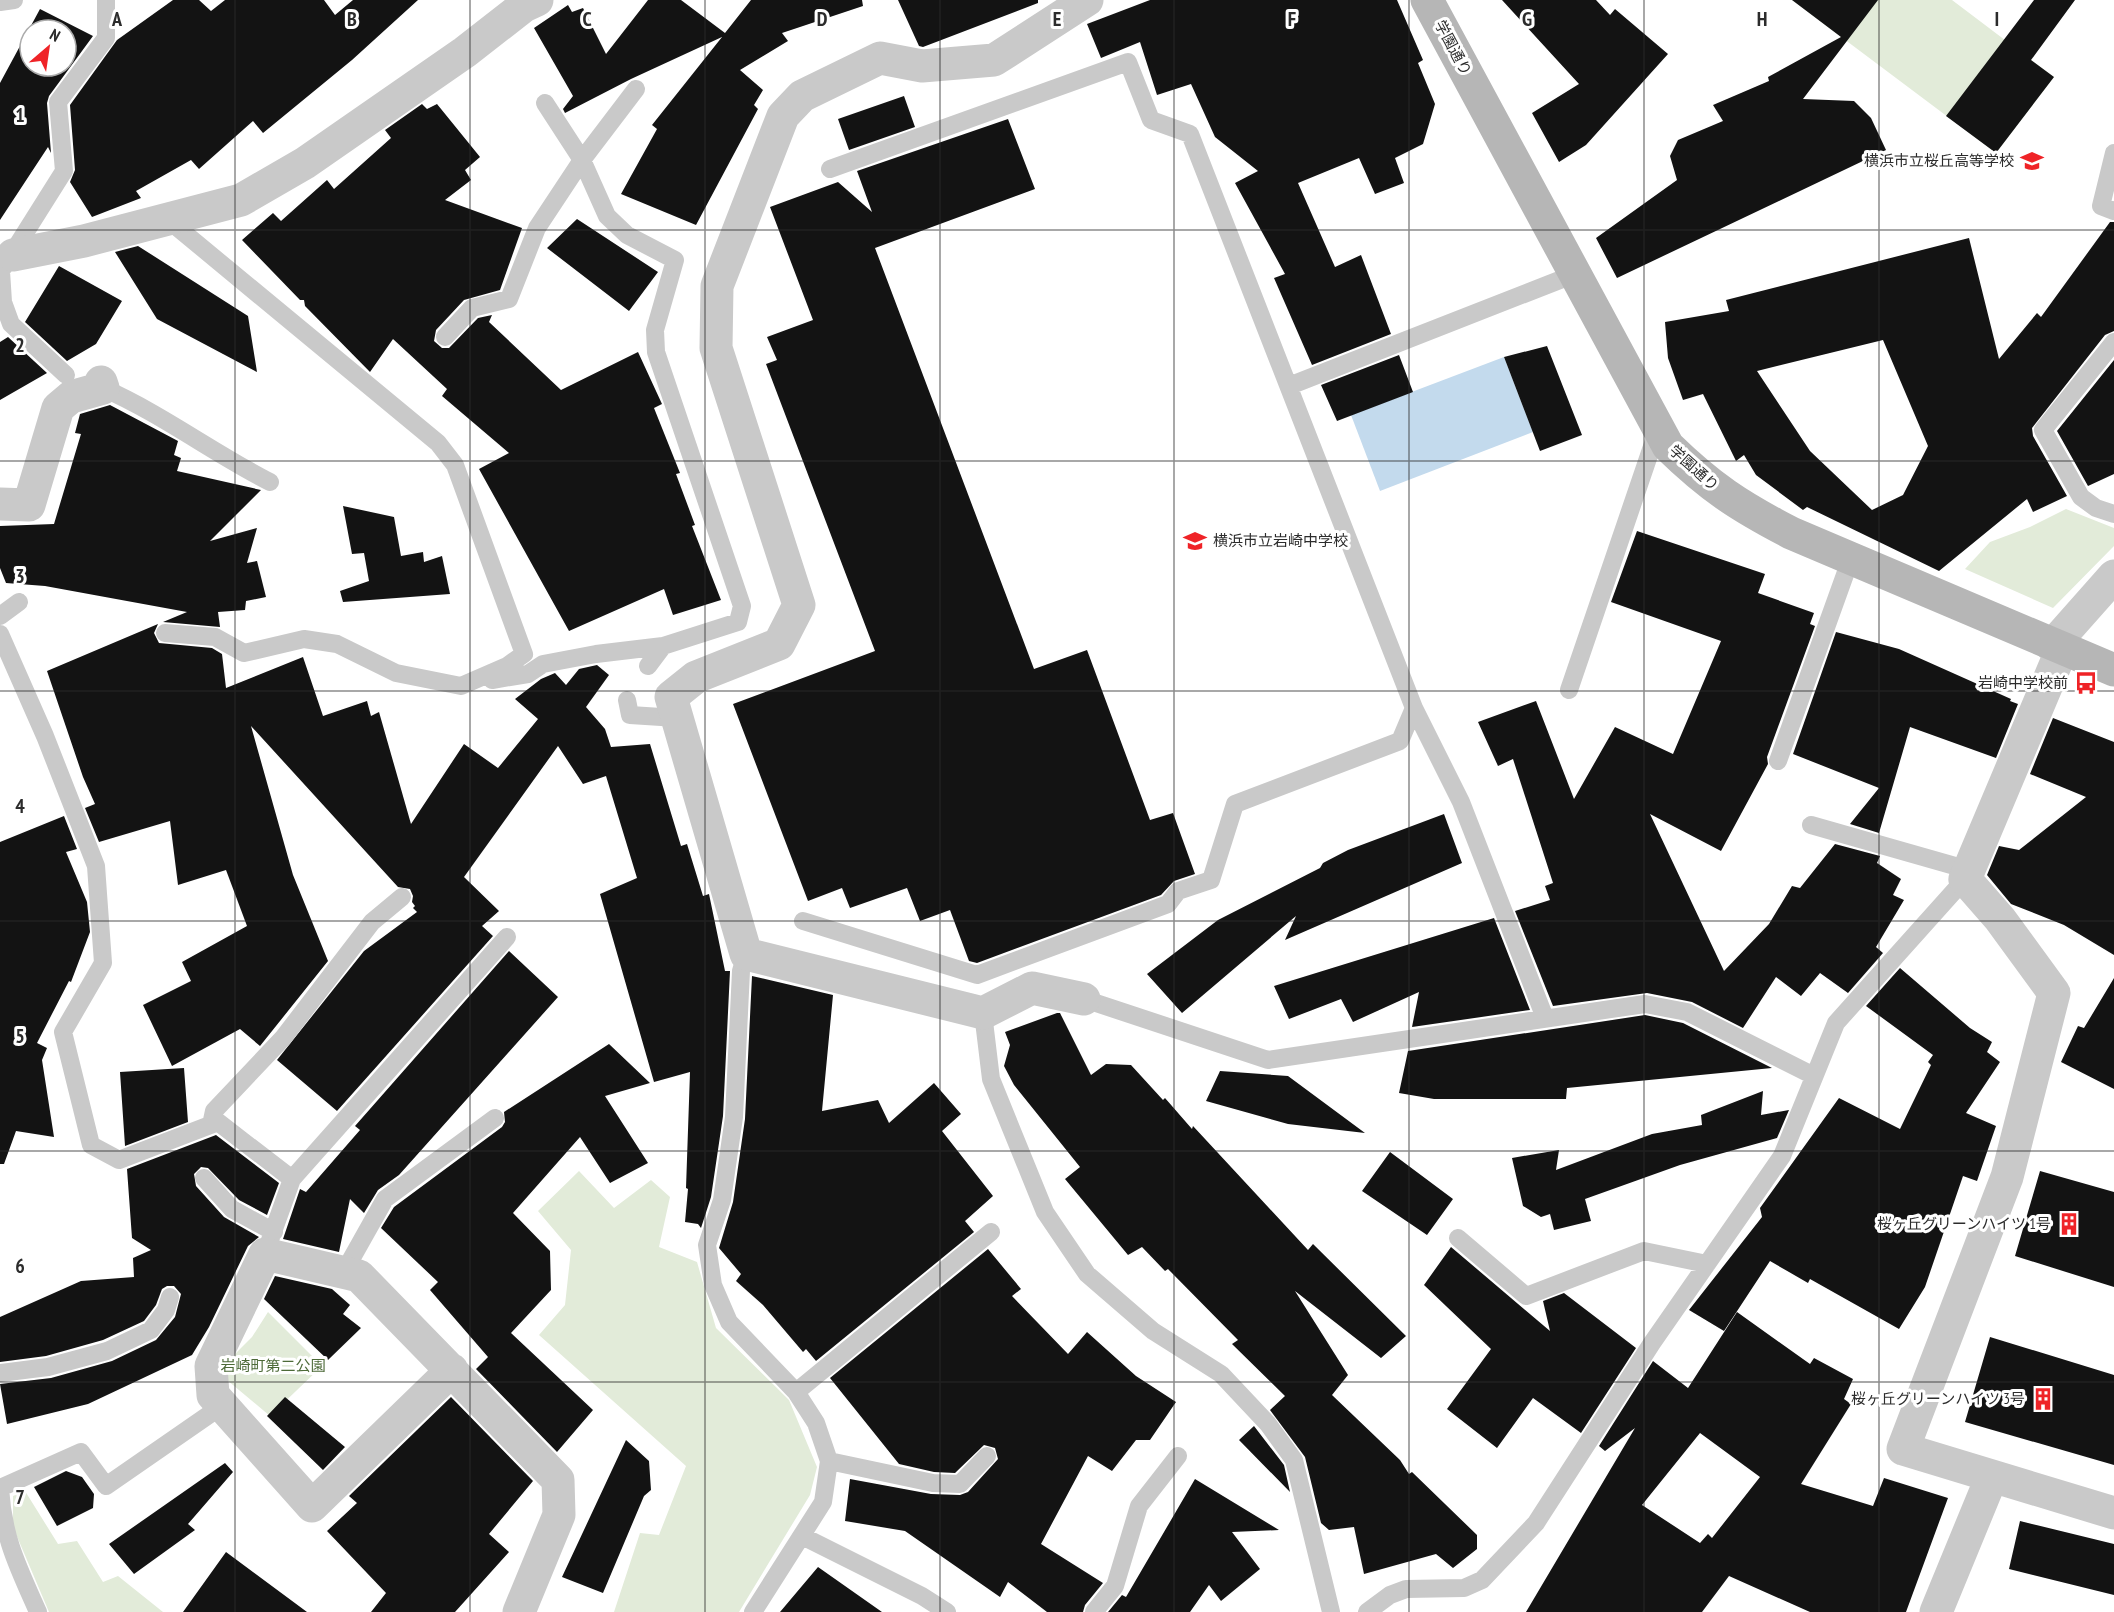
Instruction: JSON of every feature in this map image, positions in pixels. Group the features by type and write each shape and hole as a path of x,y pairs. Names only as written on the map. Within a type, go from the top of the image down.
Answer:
{"street":[{"path":"13,255 84,241 241,200 305,163 506,36 537,0"},
{"path":"1084,999 1032,988 983,1013 746,954 671,697 696,677 780,644 799,605 716,348 717,286 783,116 802,96 880,58 922,66 994,60 1087,0"},
{"name":"学園通り","path":"1427,0 1668,446 1701,478 1740,507 1851,558 2114,670"},
{"path":"0,504 29,505 58,408 71,397 102,385"},
{"path":"2114,576 2057,647 1967,874 2054,993 2007,1177 1903,1449 2114,1513"},
{"path":"452,1370 312,1506 213,1395 211,1366 269,1243 359,1276 452,1370 558,1480 559,1515 519,1612"},
{"path":"1936,1612 1992,1476"}],"lane":[{"path":"0,2 14,0"},
{"path":"66,375 11,324 3,302 1,271 64,171 58,102 106,38 106,0"},
{"path":"830,169 1128,62 1151,120 1190,134 1414,708 1461,802 1545,1018"},
{"path":"445,337 472,308 509,299 537,228 582,160 636,89"},
{"path":"165,633 215,637 244,653 304,639 337,644 396,674 460,686 528,674 543,664 663,646 738,622 742,606 656,352 655,330 675,260 627,235 607,216 582,160 545,104"},
{"path":"2114,153 2101,206 2114,211"},
{"path":"166,218 438,443 455,465 524,654 507,666 460,686"},
{"path":"1288,386 1575,274"},
{"path":"2114,342 2043,430 2081,497 2096,508 2114,514"},
{"path":"102,385 145,407 229,460 270,482"},
{"path":"1569,690 1658,429"},
{"path":"1778,761 1851,558"},
{"path":"0,616 20,602"},
{"path":"0,634 45,736 96,866 103,963 63,1032 91,1145 119,1160 218,1122 292,1179"},
{"path":"648,666 663,646"},
{"path":"627,700 630,715 677,718"},
{"path":"804,921 977,975 1168,904 1178,891 1211,880 1235,804 1400,741 1414,708"},
{"path":"1367,1612 1390,1595 1406,1589 1464,1588 1482,1580 1536,1523 1707,1264 1782,1156 1836,1023 1967,874 1811,825"},
{"path":"211,1125 214,1111 283,1038 351,946 372,922 402,897"},
{"path":"204,1178 232,1209 269,1243 292,1179 507,937"},
{"path":"746,954 741,972 734,1117 722,1200 707,1245 713,1285 729,1322 796,1392 816,1423 829,1461 824,1502 753,1612"},
{"path":"1084,999 1268,1060 1646,1004 1687,1012 1814,1076"},
{"path":"983,1013 991,1080 1045,1212 1087,1274 1152,1331 1221,1374 1268,1424 1294,1460 1331,1612"},
{"path":"344,1272 384,1199 495,1118"},
{"path":"796,1392 991,1232"},
{"path":"1458,1238 1526,1296 1644,1251 1707,1264"},
{"path":"0,1373 48,1367 107,1351 151,1330 166,1310 170,1297"},
{"path":"38,1612 16,1565 2,1522 0,1488 81,1452 106,1486 223,1405"},
{"path":"829,1461 933,1483 960,1484 987,1456"},
{"path":"1094,1612 1115,1586 1139,1506 1178,1456"},
{"path":"802,1536 922,1596 947,1612"}],"green space":[{"path":"1792,0 1952,0 2054,77 1996,153"},
{"path":"2066,509 2114,528 2114,546 2053,608 1965,569 1990,542 2030,527"},
{"path":"579,1171 614,1208 651,1180 670,1197 659,1247 697,1262 716,1328 789,1400 817,1467 810,1495 739,1612 614,1612 640,1533 659,1535 686,1466 539,1335 565,1305 571,1250 538,1211"},
{"name":"岩崎町第二公園","path":"268,1312 322,1366 270,1416 227,1380 230,1359 252,1337"},
{"path":"25,1491 58,1544 77,1541 103,1582 118,1576 163,1612 49,1612 13,1527 13,1496"}],"water":[{"path":"1504,357 1533,432 1380,491 1351,415"}],"building":[{"path":"173,0 199,0 211,11 225,0 324,0 335,15 353,0 418,0 352,60 263,133 253,121 199,169 191,160 136,191 141,198 92,217 70,182 75,170 70,105 117,40"},
{"path":"648,0 681,0 725,33 751,0 862,0 863,6 782,33 788,41 740,70 763,90 754,105 758,109 696,225 621,194 657,129 652,125 722,37 631,79 565,113 563,109 573,96 534,28 568,5 572,12 583,8 606,54"},
{"path":"898,0 1038,0 1038,3 923,47 919,46"},
{"path":"1150,0 1397,0 1423,60 1418,63 1435,104 1423,144 1395,158 1404,183 1375,194 1359,158 1298,183 1335,267 1361,255 1391,334 1312,365 1274,278 1285,274 1235,183 1258,171 1215,137 1191,84 1157,95 1140,42 1101,58 1087,24"},
{"path":"1502,0 1596,0 1610,15 1615,9 1668,54 1586,145 1559,162 1532,113 1579,84"},
{"path":"1792,0 1878,0 1803,99 1854,101 1871,118 1886,150 1617,278 1596,238 1677,180 1670,156 1678,140 1723,121 1713,105 1769,81 1768,77 1841,37"},
{"path":"2034,0 2075,0 2031,60 2054,77 1996,153 1946,116"},
{"path":"40,9 58,18 35,18"},
{"path":"78,28 93,36 78,56"},
{"path":"18,50 18,78 62,78 49,96 47,103 51,153 48,147 0,220 0,83"},
{"path":"904,96 915,127 849,150 838,119"},
{"path":"422,104 427,109 437,104 480,157 465,170 471,180 445,200 522,228 500,290 464,300 436,330 434,341 442,348 449,348 478,318 492,315 489,322 561,390 638,352 662,404 654,408 680,473 676,474 695,525 692,526 721,600 673,615 664,589 569,631 479,469 509,453 442,396 447,389 393,339 370,372 305,306 304,300 300,300 242,240 273,213 281,221 327,180 334,189 391,138 385,130"},
{"path":"1008,119 1035,189 875,248 1034,669 1087,650 1150,820 1173,813 1195,874 1174,881 1161,895 977,963 969,961 950,910 920,921 907,888 850,908 842,888 808,901 733,704 875,651 766,364 777,360 767,337 813,320 770,207 838,182 872,212 857,171"},
{"path":"577,219 658,272 629,311 547,248"},
{"path":"2110,222 2114,222 2114,331 2105,335 2032,428 2033,436 2067,496 2033,512 2027,499 1939,571 1807,507 1803,510 1756,475 1744,455 1736,461 1703,394 1683,400 1668,358 1665,322 1729,311 1726,300 1969,238 1999,359 2037,313 2041,317","holes":["1883,340 1928,446 1903,495 1872,510 1810,451 1757,371"]},
{"path":"138,246 248,316 257,372 157,319 115,252"},
{"path":"59,266 122,301 96,344 67,361 25,322"},
{"path":"8,337 47,373 0,400 0,342"},
{"path":"1547,346 1582,435 1540,451 1504,357"},
{"path":"1399,355 1413,392 1337,421 1321,385"},
{"path":"2114,360 2114,474 2088,486 2057,431"},
{"path":"110,405 178,441 174,455 181,458 177,471 261,490 210,541 257,528 247,563 257,561 266,597 246,601 245,610 218,612 220,627 163,622 187,612 45,586 6,583 0,568 0,526 54,524 81,434 75,433 80,414"},
{"path":"343,506 394,517 401,556 423,552 424,562 442,556 450,594 343,602 340,591 369,581 364,553 352,554"},
{"path":"1637,531 1765,574 1758,593 1814,613 1810,624 1815,626 1767,757 1768,764 1721,851 1650,814 1724,971 1769,924 1792,886 1800,888 1835,844 1880,856 1877,863 1901,879 1893,895 1904,900 1876,947 1883,953 1848,993 1820,973 1801,996 1776,977 1743,1028 1692,1002 1647,993 1553,1006 1515,911 1550,900 1545,886 1553,883 1513,759 1498,766 1478,722 1536,701 1574,799 1615,727 1673,754 1721,641 1611,602"},
{"path":"158,624 154,633 159,643 212,648 222,654 226,688 303,657 323,716 367,701 371,716 379,712 411,824 464,744 498,768 538,719 515,699 541,679 555,673 566,685 579,669 597,665 609,675 586,707 605,729 611,747 650,744 681,846 687,844 703,896 709,894 725,971 730,971 723,1116 711,1197 701,1228 698,1224 685,1222 688,1189 686,1188 690,1072 654,1082 600,894 637,878 606,776 583,784 558,746 464,877 499,911 482,926 493,936 337,1111 277,1060 364,951 417,912 413,908 415,906 410,889 398,887 251,726 293,875 328,961 260,1046 240,1029 172,1066 143,1005 191,981 182,962 247,926 226,870 178,885 170,821 99,842 85,808 95,804 83,777 47,671"},
{"path":"1836,632 1899,649 2018,704 1996,758 1910,727 1879,833 1850,824 1879,788 1793,754"},
{"path":"2053,718 2114,742 2114,955 2064,925 2011,904 1987,875 1999,846 2019,850 2086,797 2030,774"},
{"path":"1444,814 1462,863 1285,940 1296,916 1182,1013 1147,974 1218,920 1320,868 1323,863 1348,850"},
{"path":"64,816 77,849 66,852 87,902 90,932 71,982 69,981 37,1043 47,1048 42,1060 54,1137 16,1131 4,1164 0,1164 0,842"},
{"path":"1494,918 1530,1010 1412,1027 1419,992 1353,1022 1341,999 1289,1019 1274,986"},
{"path":"509,951 558,997 399,1175 378,1190 364,1213 350,1199 339,1252 283,1239 300,1189 306,1192 360,1130 355,1126"},
{"path":"1900,968 1970,1028 1992,1042 1987,1052 2000,1062 1966,1113 1996,1126 1977,1181 1963,1176 1925,1287 1899,1329 1810,1279 1808,1283 1770,1261 1724,1331 1689,1310 1762,1217 1760,1208 1839,1098 1900,1129 1931,1065 1928,1062 1933,1055 1866,1006"},
{"path":"752,976 833,995 822,1111 878,1100 889,1123 934,1083 961,1114 942,1131 993,1196 965,1221 974,1232 816,1361 806,1349 803,1352 763,1305 736,1281 741,1274 719,1248 733,1202 745,1119"},
{"path":"2114,978 2114,1089 2061,1062 2078,1026 2084,1028"},
{"path":"1060,1013 1091,1075 1106,1064 1131,1065 1163,1100 1165,1098 1192,1129 1193,1126 1308,1250 1313,1244 1406,1336 1381,1358 1295,1291 1348,1375 1332,1395 1400,1460 1409,1474 1412,1472 1477,1535 1477,1549 1453,1568 1436,1554 1364,1574 1354,1527 1329,1530 1321,1523 1305,1457 1270,1410 1285,1396 1232,1344 1238,1340 1168,1269 1165,1271 1142,1247 1128,1255 1065,1179 1080,1167 1014,1085 1004,1066 1010,1045 1005,1032"},
{"path":"1645,1015 1683,1023 1772,1068 1567,1088 1566,1099 1434,1099 1399,1093 1408,1051"},
{"path":"609,1044 650,1083 605,1096 648,1163 610,1183 580,1137 513,1213 550,1251 551,1290 511,1333 593,1410 557,1452 476,1369 488,1357 430,1290 438,1282 381,1228 394,1207 502,1127 505,1122 504,1112"},
{"path":"184,1068 188,1122 125,1146 120,1072"},
{"path":"1220,1071 1288,1076 1365,1133 1288,1124 1206,1101"},
{"path":"1763,1091 1761,1115 1789,1110 1777,1138 1680,1165 1585,1199 1591,1221 1554,1230 1550,1214 1541,1217 1523,1206 1512,1158 1559,1150 1556,1170 1652,1134 1702,1125 1701,1115"},
{"path":"216,1135 279,1183 267,1215 239,1200 208,1168 201,1167 194,1174 196,1186 224,1217 259,1237 248,1246 209,1327 192,1355 88,1404 7,1424 0,1384 51,1378 112,1361 156,1340 175,1317 181,1294 174,1286 167,1286 162,1289 156,1305 144,1321 103,1340 46,1356 0,1362 0,1317 81,1281 134,1277 133,1258 151,1250 132,1238 127,1169"},
{"path":"1390,1152 1453,1199 1427,1235 1362,1191"},
{"name":"桜ヶ丘グリーンハイツ 1号","path":"2040,1171 2114,1192 2114,1287 2015,1256"},
{"path":"1451,1247 1550,1331 1543,1301 1564,1293 1636,1348 1581,1433 1533,1398 1497,1448 1447,1409 1491,1349 1424,1285"},
{"path":"988,1249 1021,1289 1012,1296 1068,1354 1087,1332 1136,1376 1176,1402 1150,1440 1136,1440 1112,1471 1088,1456 1041,1544 1103,1583 1085,1605 1083,1612 1047,1612 1008,1582 1000,1597 905,1531 845,1521 850,1479 931,1494 960,1495 968,1492 998,1459 995,1448 984,1445 955,1473 934,1472 899,1464 830,1378"},
{"path":"275,1276 332,1289 350,1305 343,1314 361,1328 328,1360 264,1299"},
{"path":"1737,1312 1810,1364 1814,1358 1853,1379 1844,1399 1851,1404 1801,1484 1873,1506 1884,1478 1948,1498 1906,1612 1810,1612 1729,1576 1702,1612 1526,1612 1635,1428 1605,1451 1599,1446 1653,1361 1688,1388","holes":["1700,1433 1760,1477 1712,1538 1708,1534 1700,1543 1642,1505"]},
{"name":"桜ヶ丘グリーンハイツ 3号","path":"1990,1337 2114,1375 2114,1465 1965,1422"},
{"path":"285,1397 345,1447 323,1470 267,1416"},
{"path":"451,1397 533,1481 489,1534 509,1552 455,1612 371,1612 386,1593 327,1531 357,1503 349,1496"},
{"path":"1254,1426 1284,1465 1290,1492 1239,1440"},
{"path":"626,1440 649,1461 651,1490 644,1496 603,1593 562,1577"},
{"path":"225,1463 233,1472 188,1524 195,1530 134,1574 109,1544"},
{"path":"66,1471 82,1477 94,1494 93,1508 57,1526 34,1487"},
{"path":"1195,1479 1279,1530 1232,1532 1260,1569 1221,1601 1209,1585 1190,1612 1108,1612 1122,1595 1126,1597"},
{"path":"2020,1521 2114,1544 2114,1595 2009,1569"},
{"path":"226,1552 307,1612 183,1612"},
{"path":"818,1567 882,1612 780,1612"}],"place":[{"name":"横浜市立桜丘高等学校","path":"2032,161"},
{"name":"横浜市立岩崎中学校","path":"1195,541"},
{"name":"岩崎中学校前","path":"2086,683"},
{"name":"桜ヶ丘グリーンハイツ 1号","path":"2069,1224"},
{"name":"桜ヶ丘グリーンハイツ 3号","path":"2043,1399"}]}
